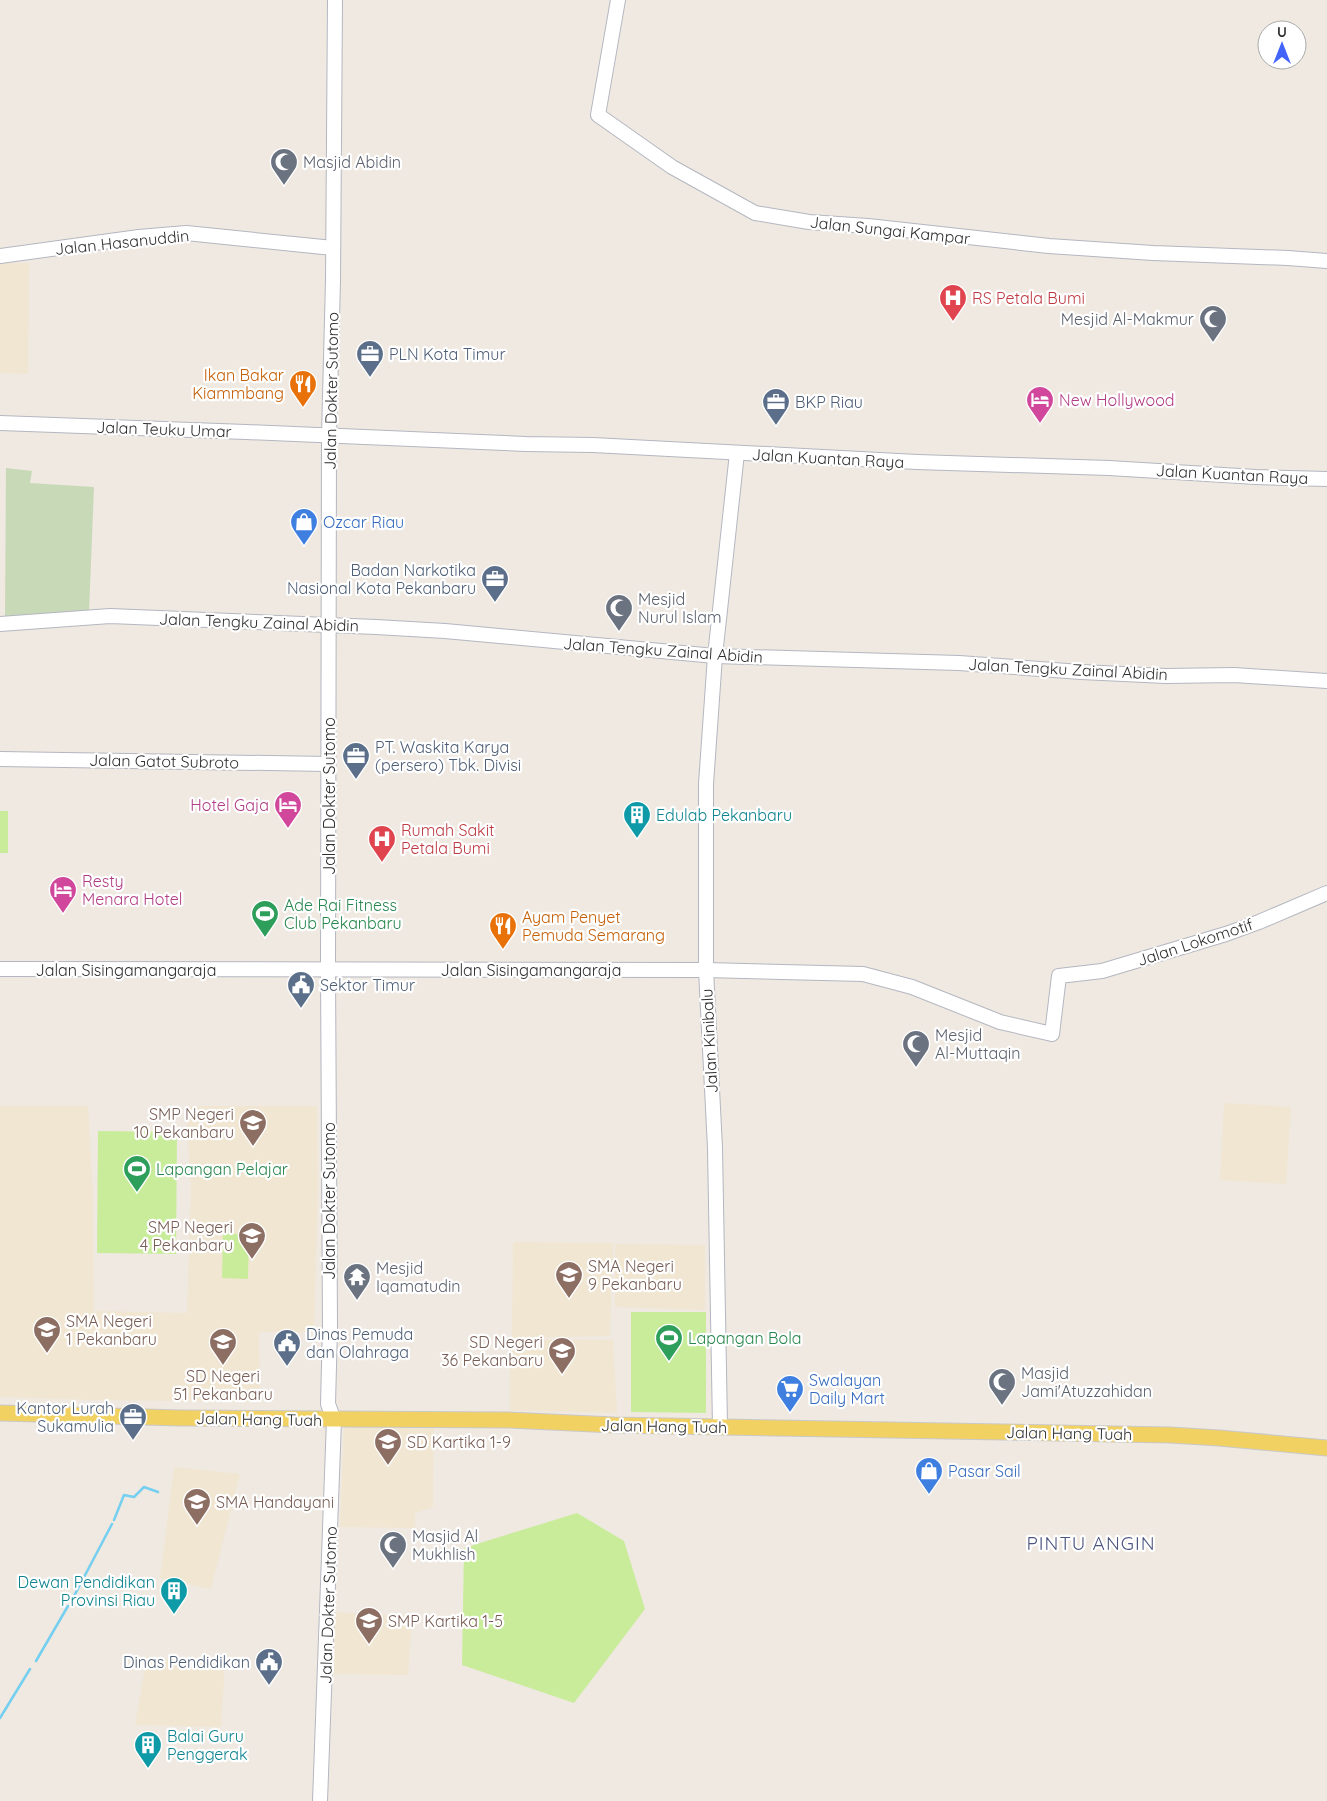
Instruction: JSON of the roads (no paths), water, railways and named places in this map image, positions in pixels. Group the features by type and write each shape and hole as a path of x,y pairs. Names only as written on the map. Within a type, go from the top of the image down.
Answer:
{"main road":[{"name":"Jalan Hang Tuah","path":"0,1413 181,1418 508,1420 614,1425 1170,1435 1327,1448"}],"street":[{"name":"Jalan Dokter Sutomo","path":"320,1801 334,1420 328,1404 330,1326 328,764 330,625 329,436 334,248 335,0"},
{"name":"Jalan Sungai Kampar","path":"618,0 598,115 672,166 755,213 809,222 868,226 1049,246 1327,261"},
{"name":"Jalan Hasanuddin","path":"0,256 140,237 186,234 334,248"},
{"name":"Jalan Teuku Umar","path":"0,423 329,436"},
{"name":"Jalan Kuantan Raya","path":"329,436 593,445 917,462 1109,468 1256,477 1327,479"},
{"name":"Jalan Kinibalu","path":"720,1426 715,1148 706,970 706,784 715,656 737,453"},
{"name":"Jalan Tengku Zainal Abidin","path":"0,624 110,616 330,625 445,631 715,656 942,662 1081,672 1166,676 1234,675 1327,682"},
{"name":"Jalan Gatot Subroto","path":"0,759 328,764"},
{"name":"Jalan Lokomotif","path":"1052,1034 1059,976 1102,971 1226,934 1327,893"},
{"name":"Jalan Sisingamangaraja","path":"0,969 706,970 863,974 912,987 1000,1022 1052,1034"}],"waterway":[{"path":"114,1520 124,1495 134,1497 144,1487 158,1492"},
{"path":"73,1598 112,1524"},
{"path":"36,1661 68,1606"},
{"path":"0,1718 30,1669"}],"place":[{"name":"Masjid Abidin","path":"284,186"},
{"name":"RS Petala Bumi","path":"953,322"},
{"name":"Mesjid Al-Makmur","path":"1213,343"},
{"name":"PLN Kota Timur","path":"370,378"},
{"name":"Ikan Bakar Kiammbang","path":"303,408"},
{"name":"New Hollywood","path":"1040,424"},
{"name":"BKP Riau","path":"776,426"},
{"name":"Ozcar Riau","path":"304,546"},
{"name":"Badan Narkotika Nasional Kota Pekanbaru","path":"495,603"},
{"name":"Mesjid Nurul Islam","path":"619,632"},
{"name":"PT. Waskita Karya (persero) Tbk. Divisi","path":"356,780"},
{"name":"Hotel Gaja","path":"288,829"},
{"name":"Edulab Pekanbaru","path":"637,839"},
{"name":"Rumah Sakit Petala Bumi","path":"382,863"},
{"name":"Resty Menara Hotel","path":"63,914"},
{"name":"Ade Rai Fitness Club Pekanbaru","path":"265,938"},
{"name":"Ayam Penyet Pemuda Semarang","path":"503,950"},
{"name":"Sektor Timur","path":"301,1009"},
{"name":"Mesjid Al-Muttaqin","path":"916,1068"},
{"name":"SMP Negeri 10 Pekanbaru","path":"253,1147"},
{"name":"Lapangan Pelajar","path":"137,1193"},
{"name":"SMP Negeri 4 Pekanbaru","path":"252,1260"},
{"name":"SMA Negeri 9 Pekanbaru","path":"569,1299"},
{"name":"Mesjid Iqamatudin","path":"357,1301"},
{"name":"SMA Negeri 1 Pekanbaru","path":"47,1354"},
{"name":"Lapangan Bola","path":"669,1362"},
{"name":"SD Negeri 51 Pekanbaru","path":"223,1366"},
{"name":"Dinas Pemuda dan Olahraga","path":"287,1367"},
{"name":"SD Negeri 36 Pekanbaru","path":"562,1375"},
{"name":"Masjid Jami'Atuzzahidan","path":"1002,1406"},
{"name":"Swalayan Daily Mart","path":"790,1413"},
{"name":"Kantor Lurah Sukamulia","path":"133,1441"},
{"name":"SD Kartika 1-9","path":"388,1466"},
{"name":"Pasar Sail","path":"929,1495"},
{"name":"SMA Handayani","path":"197,1526"},
{"name":"Masjid Al Mukhlish","path":"393,1569"},
{"name":"Dewan Pendidikan Provinsi Riau","path":"174,1615"},
{"name":"SMP Kartika 1-5","path":"369,1645"},
{"name":"Dinas Pendidikan","path":"269,1686"},
{"name":"Balai Guru Penggerak","path":"148,1769"}],"district":[{"name":"PINTU ANGIN","path":"1091,1543"}]}
